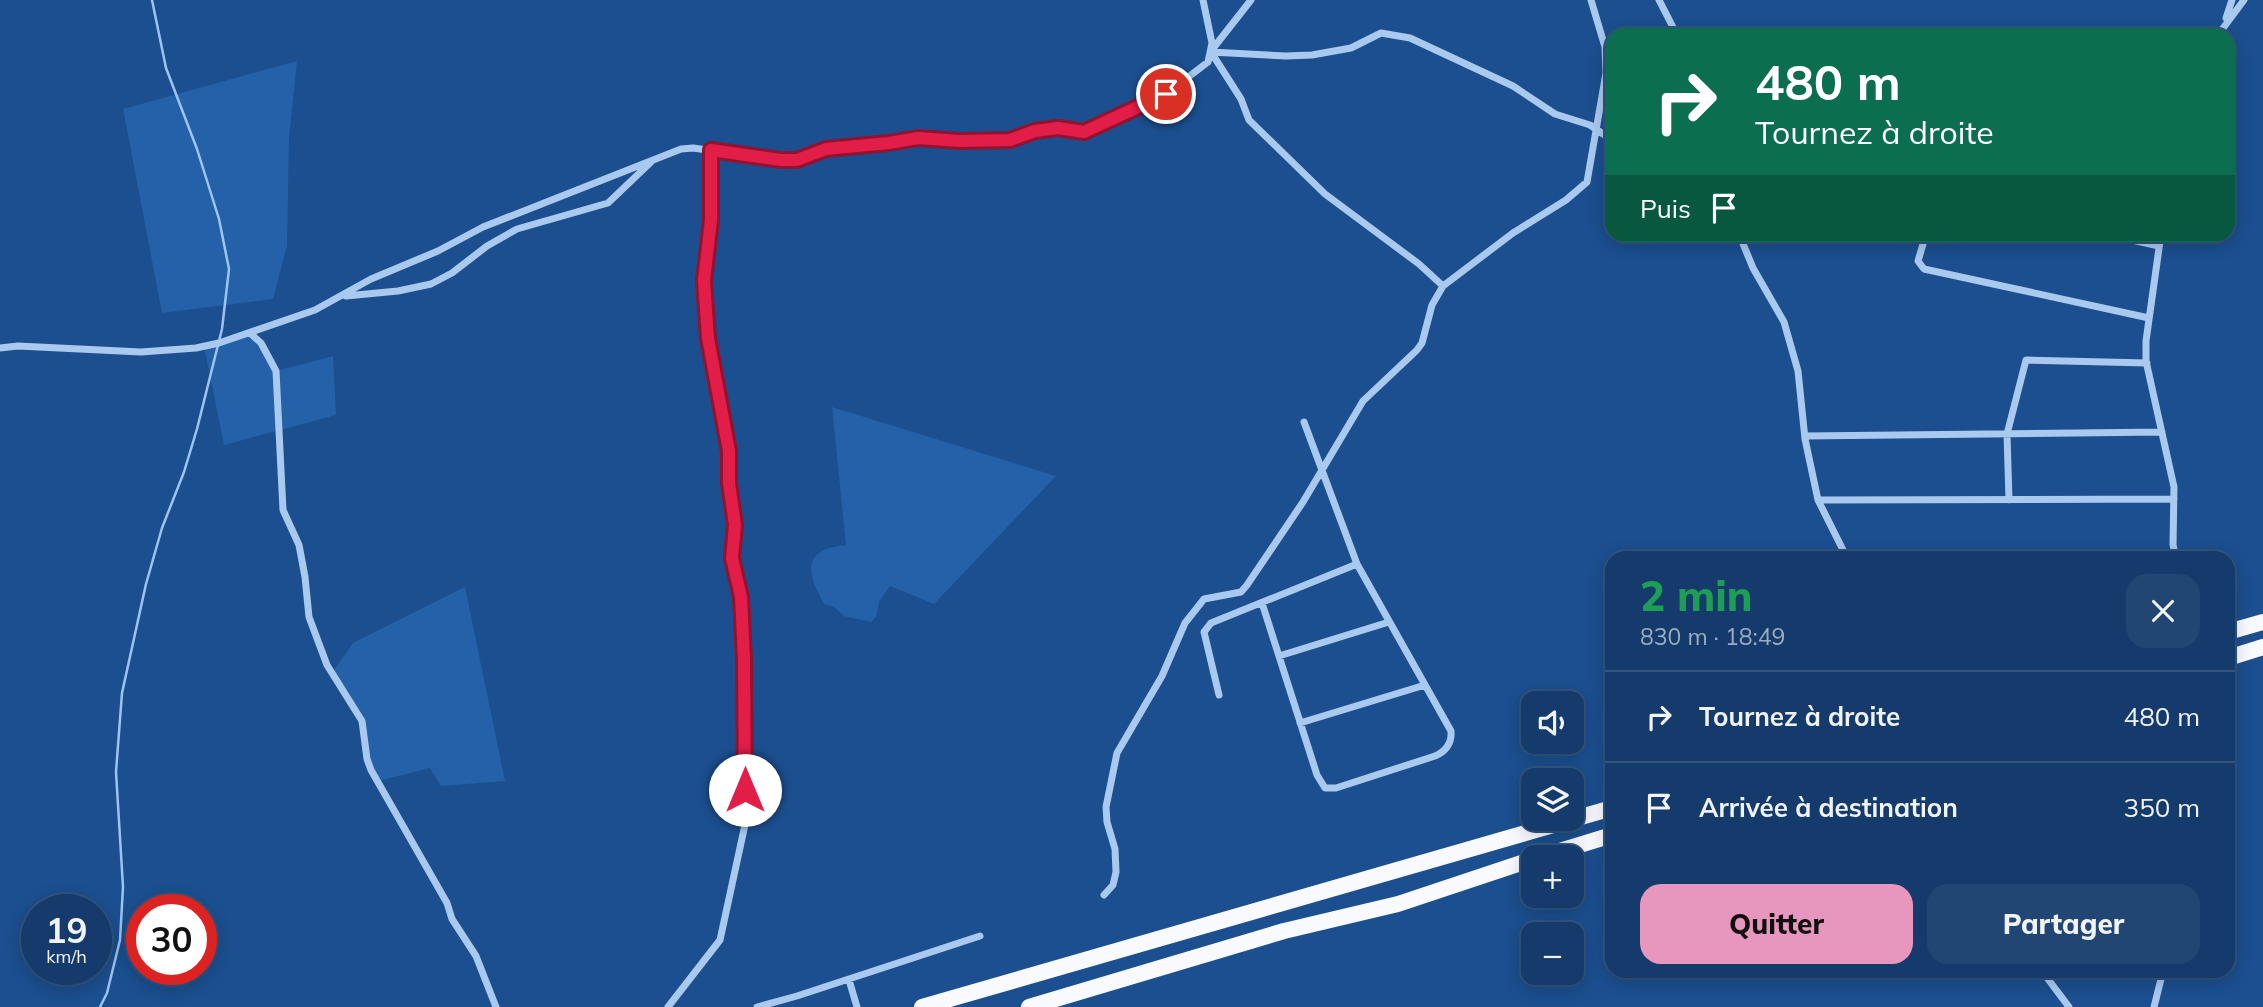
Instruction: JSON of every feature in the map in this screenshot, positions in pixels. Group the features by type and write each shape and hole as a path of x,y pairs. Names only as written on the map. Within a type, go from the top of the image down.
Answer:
{"highway":[{"path":"2235,630 2263,622"},
{"path":"2235,656 2263,647"},
{"path":"922,1007 1605,810"},
{"path":"1579,845 1605,837"},
{"path":"1029,1007 1284,931 1398,904 1521,863"}],"street":[{"path":"0,348 18,346 160,351 211,345 315,310 371,279 438,251 483,228 681,149 797,160 826,149 918,138 1010,140 1035,131 1058,128 1084,132 1166,94 1208,62 1212,43 1203,0"},
{"path":"1211,52 1251,0"},
{"path":"1591,0 1605,47"},
{"path":"1659,0 1673,28"},
{"path":"2224,25 2232,0"},
{"path":"2222,28 2244,0"},
{"path":"1211,52 1312,55 1351,48 1381,33 1410,38 1513,86 1555,114 1595,128 1605,135"},
{"path":"1211,52 1241,99 1249,120 1325,194 1419,264 1443,286"},
{"path":"1104,895 1113,885 1116,872 1115,849 1107,822 1106,807 1117,753 1162,676 1185,623 1205,599 1241,592 1247,585 1323,471 1363,401 1422,343 1432,305 1443,286 1513,233 1580,190 1587,182 1605,78"},
{"path":"668,1007 720,940 746,820 741,597 732,558 735,525 729,483 729,451 708,338 704,281 711,220 711,150"},
{"path":"342,296 398,292 431,284 517,229 608,203 655,159"},
{"path":"1742,242 1753,268 1784,323 1798,371 1805,436 1818,500 1844,551"},
{"path":"1924,242 1918,261 1924,269 2149,318"},
{"path":"2141,242 2159,246"},
{"path":"2160,242 2149,318 2147,363 2174,487 2174,551"},
{"path":"249,333 256,336 261,343 276,371 283,510 299,545 305,577 306,603 313,632 327,665 362,721 367,759 372,770 447,903 452,919 476,956 496,1007"},
{"path":"2009,500 2007,434 2026,360 2147,363"},
{"path":"1262,603 1320,782 1325,788 1336,788 1435,756 1447,747 1451,731 1357,564 1304,422"},
{"path":"1805,436 2162,432"},
{"path":"1818,500 2174,499"},
{"path":"1219,695 1204,632 1211,623 1357,564"},
{"path":"1279,656 1390,622"},
{"path":"1300,723 1425,685"},
{"path":"757,1007 849,980 980,936"},
{"path":"2047,978 2069,1007"},
{"path":"2154,1007 2161,978"},
{"path":"849,980 857,1007"}],"shaded area":[{"path":"297,61 289,138 287,246 273,299 162,313 123,109"},
{"path":"249,333 255,336 276,371 333,356 336,415 224,445 204,346"},
{"path":"832,407 1056,476 934,604 890,586 879,602 876,617 871,622 844,616 833,606 825,605 811,573 815,557 821,552 831,547 846,545"},
{"path":"465,587 505,781 441,786 430,768 378,781 371,770 364,731 332,673 353,643"}],"waterway":[{"path":"100,1007 107,993 120,940 123,887 116,772 122,693 146,584 162,528 197,429 222,329 229,269 219,219 197,149 166,68 152,0"}],"route":[{"path":"745,790 741,597 732,558 735,525 729,483 729,451 708,338 704,281 711,220 711,150 797,160 826,149 918,138 1010,140 1035,131 1058,128 1084,132 1166,94"}]}
